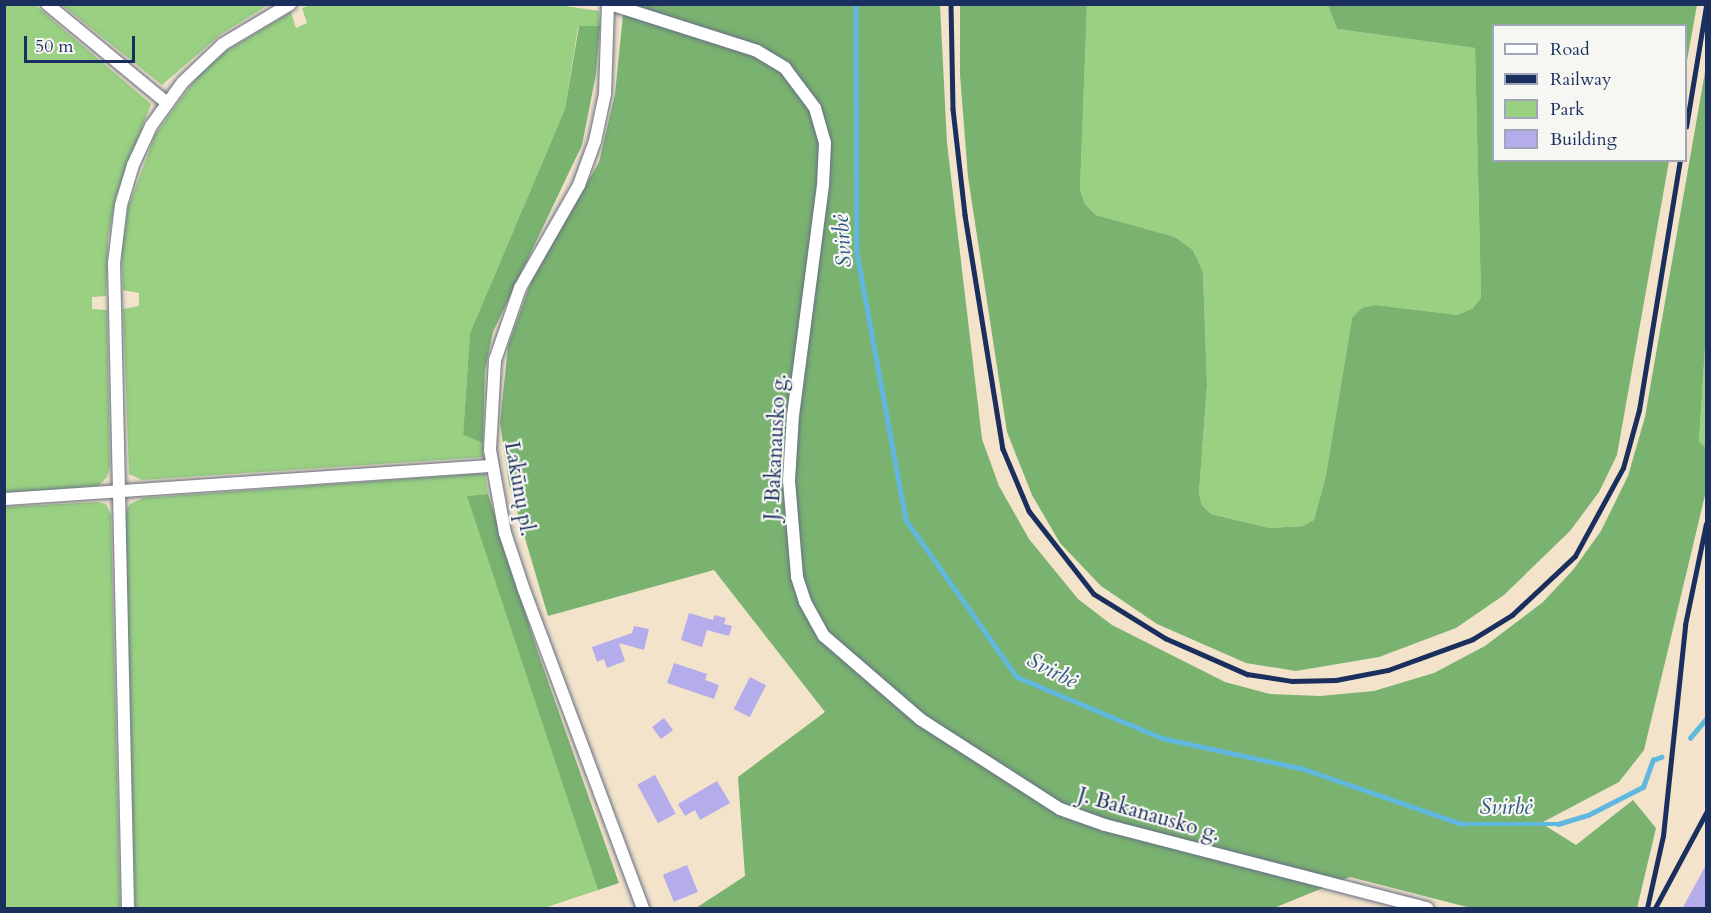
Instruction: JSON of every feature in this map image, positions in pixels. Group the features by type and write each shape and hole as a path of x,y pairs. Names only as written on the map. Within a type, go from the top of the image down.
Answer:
{"street":[{"path":"47,4 167,103"},
{"path":"128,909 114,263 121,206 133,165 167,103 223,44 290,4"},
{"name":"Lakūnų pl.","path":"609,4 605,94 595,141 579,185 520,288 495,360 490,411 491,466 505,533 524,590 643,909"},
{"name":"J. Bakanausko g.","path":"609,4 757,51 785,68 815,108 825,142 823,184 793,415 789,481 797,577 805,602 824,636 920,719 1059,809 1105,825 1427,909"},
{"path":"4,499 491,466"}],"green space":[{"path":"5,4 35,5 151,104 116,196 108,238 106,296 92,297 92,309 107,310 110,467 107,477 98,486 5,493"},
{"path":"552,4 599,11 600,26 578,27 565,109 470,333 463,435 483,443 484,457 142,480 129,474 123,309 139,306 139,293 123,290 122,251 128,208 155,135 197,77 223,53 291,12 296,28 307,23 302,8 311,5"},
{"path":"62,5 268,5 221,34 162,85"},
{"path":"624,5 940,5 947,143 982,439 999,486 1029,539 1078,599 1112,625 1225,682 1270,694 1320,696 1374,691 1434,673 1485,646 1543,602 1573,570 1601,531 1628,476 1645,417 1706,66 1706,332 1699,442 1706,448 1706,491 1644,750 1619,782 1541,823 1576,845 1633,800 1656,828 1637,908 1471,908 1350,877 1274,908 696,908 745,876 738,777 825,712 714,570 548,616 509,484 500,423 508,346 531,282 599,162 615,94"},
{"path":"960,5 1087,5 1080,190 1085,204 1096,215 1175,237 1193,250 1203,272 1207,385 1199,494 1202,505 1211,514 1269,528 1303,526 1314,520 1326,475 1352,318 1362,308 1376,305 1458,315 1473,308 1481,298 1475,48 1337,29 1328,5 1697,5 1687,60 1687,24 1492,24 1492,162 1669,162 1617,455 1599,492 1570,531 1504,595 1456,628 1379,657 1296,671 1246,663 1157,624 1101,586 1060,543 1032,495 1007,432 968,177 960,75"},
{"path":"1087,5 1328,5 1337,29 1475,48 1481,299 1473,308 1458,315 1376,305 1352,318 1326,475 1314,520 1303,526 1269,528 1211,514 1202,505 1199,494 1207,385 1203,272 1193,250 1175,237 1096,215 1085,204 1080,190"},
{"path":"579,26 600,26 596,74 582,145 493,332 485,370 483,443 463,435 470,333 565,109"},
{"path":"1706,332 1706,448 1699,443"},
{"path":"485,473 488,494 468,496 598,890 544,908 135,908 125,513 130,504 143,498"},
{"path":"488,494 538,653 619,883 598,890 467,496"},
{"path":"97,502 106,504 111,515 120,908 5,908 5,507"}],"building":[{"path":"689,613 713,620 714,615 726,618 724,624 732,626 729,636 707,630 702,647 681,640"},
{"path":"634,626 649,629 644,650 619,643 625,661 607,668 604,659 597,662 592,647 632,633"},
{"path":"674,663 707,674 705,680 719,685 714,699 667,683"},
{"path":"750,677 766,685 750,717 734,709"},
{"path":"664,718 673,730 661,739 652,727"},
{"path":"655,775 676,814 658,823 637,784"},
{"path":"717,781 730,803 700,820 695,810 685,816 678,804"},
{"path":"1707,863 1707,904 1704,909 1682,909"},
{"path":"687,865 698,892 674,902 663,875"}],"waterway":[{"name":"Svirbė","path":"856,4 857,253 906,520 1017,677 1162,738 1304,769 1462,824 1558,824 1588,815 1643,787 1653,760 1661,757"},
{"name":"Svirbė","path":"1690,738 1706,719"}],"railway":[{"path":"951,4 953,109 965,215 1003,449 1029,511 1094,594 1165,638 1247,674 1292,681 1336,680 1388,670 1473,639 1512,615 1575,556 1623,468 1639,410 1680,162"},
{"path":"1687,121 1706,6"},
{"path":"1647,908 1663,836 1685,625 1706,524"},
{"path":"1655,908 1706,813"}]}
